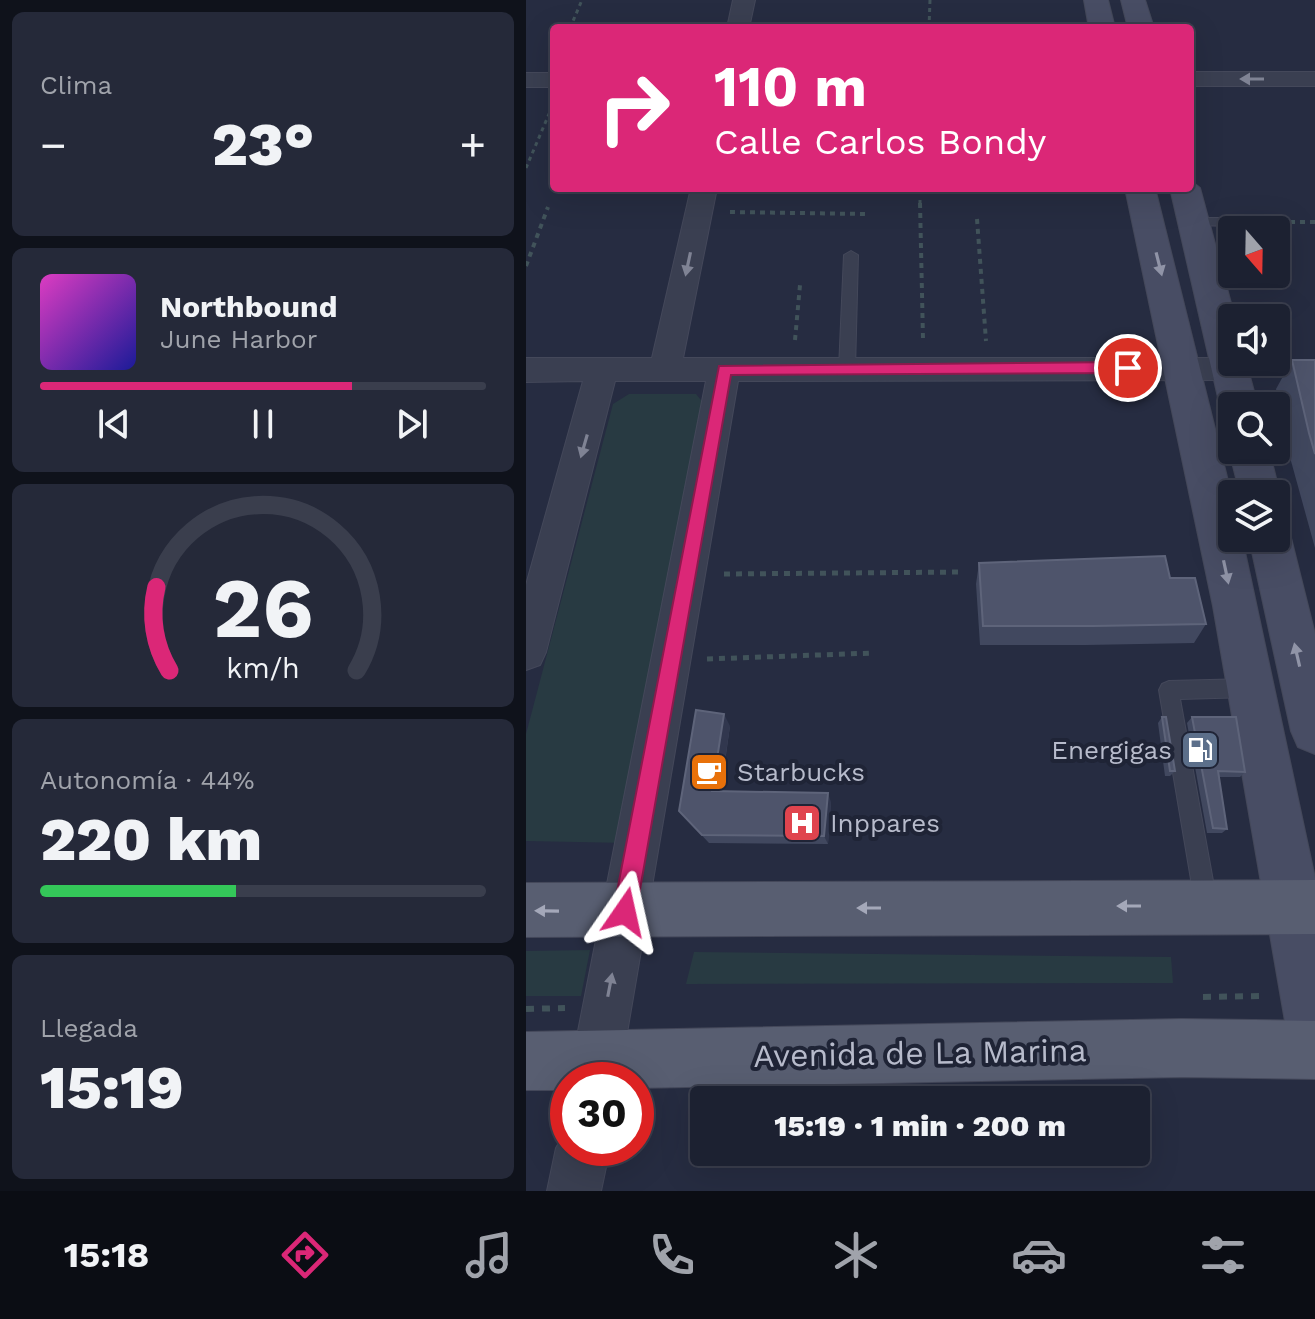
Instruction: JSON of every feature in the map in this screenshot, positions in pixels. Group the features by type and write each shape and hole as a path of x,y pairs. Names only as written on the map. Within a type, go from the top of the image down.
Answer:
{"main road":[{"path":"1096,0 1101,24"},
{"path":"1133,0 1140,24"},
{"path":"1141,192 1184,367 1250,688 1305,907 1299,1042"},
{"path":"1186,192 1218,319"},
{"path":"1273,552 1315,731"},
{"path":"526,910 1305,907"},
{"name":"Avenida de La Marina","path":"654,1067 1101,1050 1145,1071 1248,1071 1299,1042"},
{"name":"Avenida de La Marina","path":"526,1061 550,1064"}],"street":[{"path":"739,24 744,0"},
{"path":"1194,79 1315,79"},
{"path":"526,80 550,80"},
{"path":"665,370 702,200"},
{"path":"526,370 1218,368"},
{"path":"595,1062 724,369"},
{"path":"526,652 588,432 602,370"},
{"path":"574,1191 579,1166"}],"lane":[{"path":"1195,222 1218,222"},
{"path":"847,369 851,255"},
{"path":"1290,372 1315,373"},
{"path":"1207,906 1169,690 1250,688"}],"path":[{"path":"572,24 582,0"},
{"path":"929,24 930,0"},
{"path":"526,168 550,112"},
{"path":"702,200 865,214"},
{"path":"920,200 923,369"},
{"path":"526,266 548,207"},
{"path":"977,219 988,368"},
{"path":"1290,222 1315,222"},
{"path":"793,369 800,285"},
{"path":"686,575 963,572"},
{"path":"671,660 874,653"}],"shaded area":[{"path":"629,394 696,394 705,405 628,843 526,841 526,734 613,404"},
{"path":"590,950 581,996 526,996 526,951"},
{"path":"694,952 1171,957 1173,983 686,984"}],"building":[{"path":"1292,360 1315,360 1315,454 1309,433"},
{"path":"1165,556 1170,578 1195,578 1206,624 983,626 979,563"},
{"path":"696,710 724,714 712,791 828,793 824,836 702,835 679,811"},
{"path":"1162,717 1166,717 1175,771 1170,771"},
{"path":"1192,717 1236,717 1245,772 1218,771 1227,829 1213,828"}],"place":[{"name":"Energigas","path":"1200,750"},
{"name":"Starbucks","path":"709,772"},
{"name":"Inppares","path":"802,823"}],"route":[{"path":"625,912 724,369 1128,368"}]}
